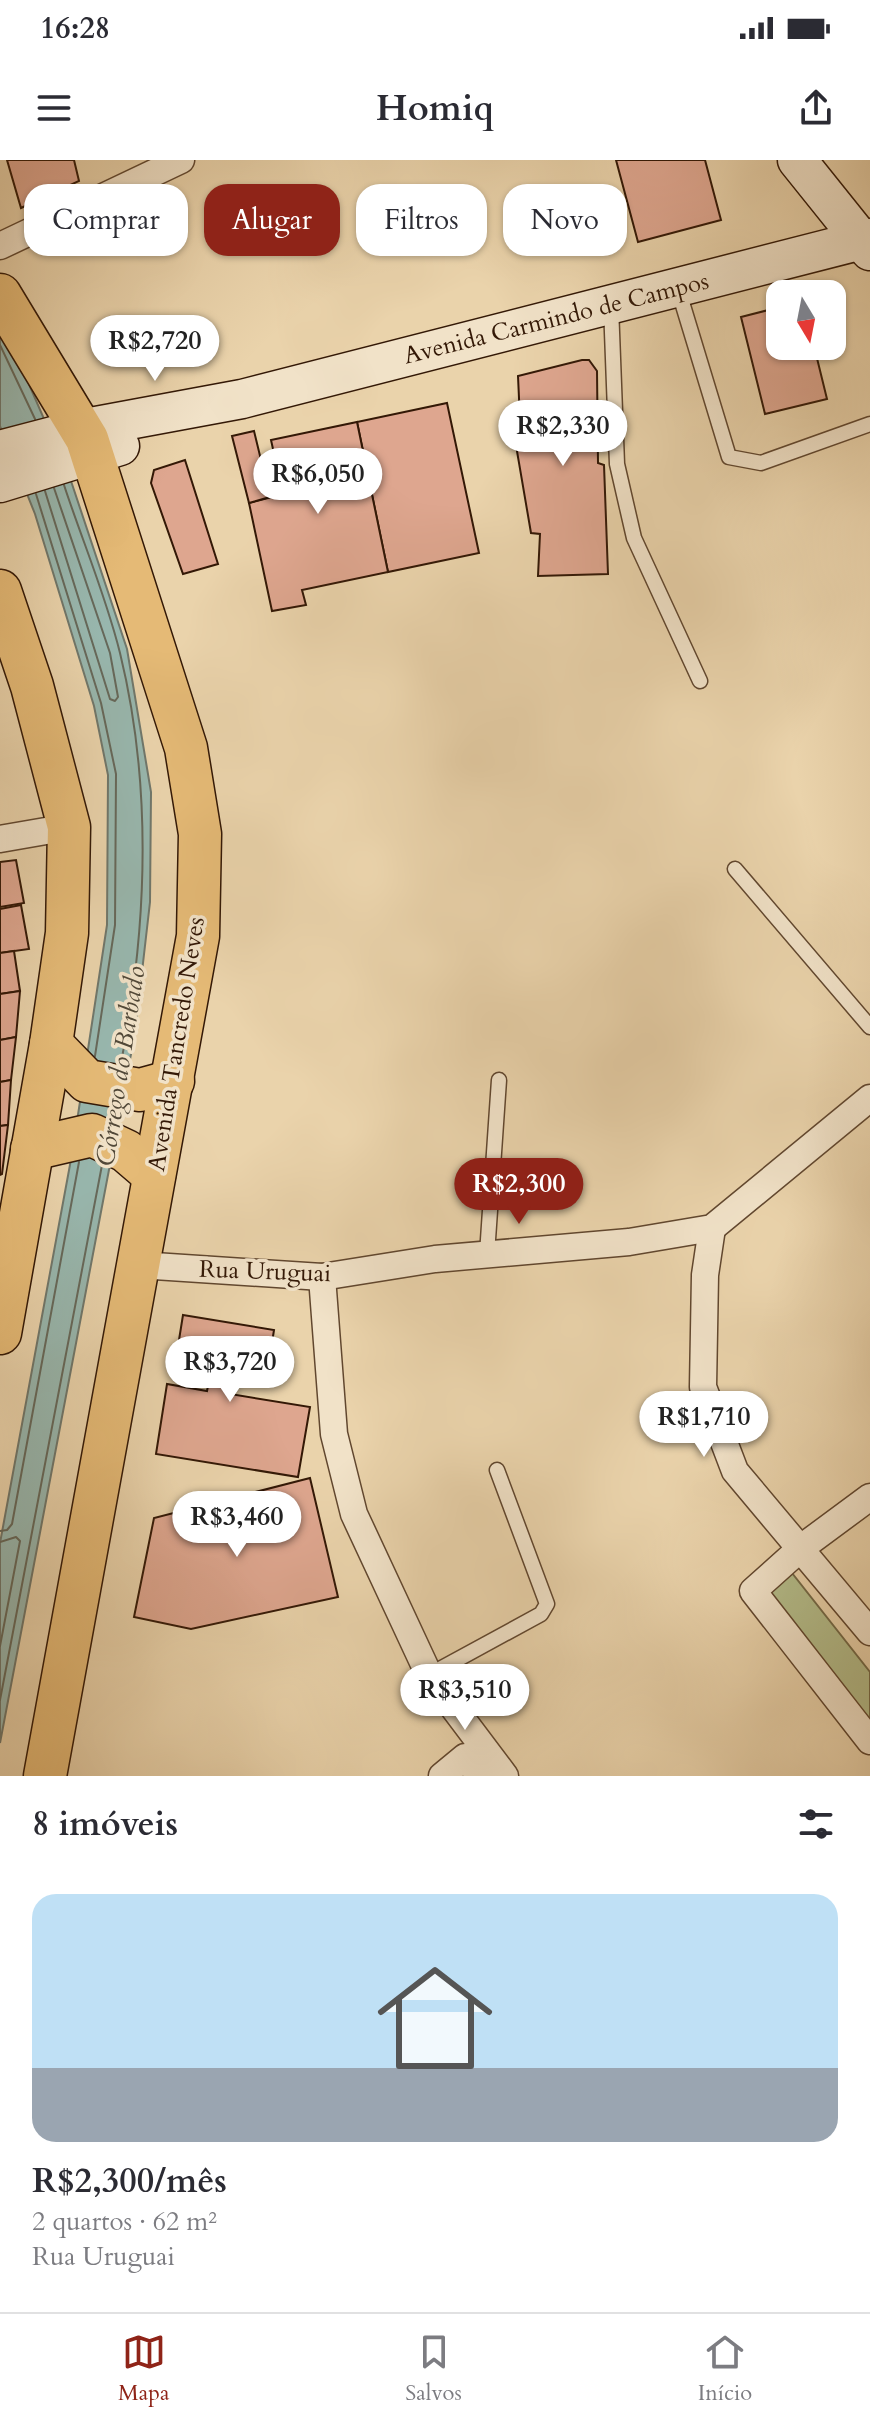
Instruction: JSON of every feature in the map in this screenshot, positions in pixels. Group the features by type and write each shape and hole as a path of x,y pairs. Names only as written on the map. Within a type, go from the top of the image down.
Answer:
{"main road":[{"path":"797,160 867,243"},
{"name":"Avenida Carmindo de Campos","path":"0,483 81,444 242,399 678,286 867,243"},
{"name":"Avenida Tancredo Neves","path":"0,295 81,444 186,748 200,834 198,936 157,1086 124,1154 139,1265 45,1776"},
{"name":"Avenida Carmindo de Campos","path":"0,450 81,444"},
{"path":"0,591 32,686 69,827 67,933 32,1149 5,1271 0,1333"},
{"path":"51,1044 87,1081 157,1086"},
{"path":"32,1149 124,1154"}],"street":[{"path":"0,246 181,160"},
{"path":"0,839 69,827"},
{"name":"Rua Uruguai","path":"139,1265 322,1277 487,1254 629,1242 712,1228 870,1098"},
{"path":"712,1228 705,1275 703,1387 735,1471 870,1632"},
{"path":"322,1277 334,1434 354,1514 429,1675 505,1776"},
{"path":"870,1497 801,1548 753,1591 870,1741"},
{"path":"442,1776 465,1757 480,1776"}],"lane":[{"path":"678,286 729,457 761,463 870,424"},
{"path":"611,303 617,464 634,538 700,681"},
{"path":"735,869 870,1027"},
{"path":"487,1254 499,1080"},
{"path":"429,1675 541,1614 547,1604 497,1470"}],"green space":[{"path":"792,1573 870,1672 870,1732 765,1597"}],"water":[{"name":"Córrego do Barbado","path":"0,330 18,359 71,481 127,649 151,792 150,902 135,1033 0,1743 0,1543 72,1154 107,925 108,775 94,706 35,514 0,426"}],"building":[{"path":"7,160 74,160 79,181 73,184 24,184 24,207 21,208"},
{"path":"616,160 705,160 721,220 638,242 627,201 627,184 622,184"},
{"path":"766,311 766,360 817,360 827,399 765,414 741,317"},
{"path":"589,360 597,371 598,463 604,465 608,574 538,576 540,534 531,533 512,422 520,420 518,376"},
{"path":"447,403 479,553 388,572 357,422"},
{"path":"357,422 388,572 302,590 306,605 272,611 249,503 283,494 271,440"},
{"path":"254,431 270,497 249,503 232,436"},
{"path":"185,460 218,564 183,574 151,483 154,470"},
{"path":"16,860 24,903 0,907 0,862"},
{"path":"21,905 29,949 0,953 0,909"},
{"path":"14,951 20,991 0,994 0,953"},
{"path":"20,991 16,1037 0,1040 0,994"},
{"path":"16,1037 11,1080 0,1082 0,1040"},
{"path":"11,1080 8,1125 0,1126 0,1082"},
{"path":"8,1125 2,1174 0,1175 0,1126"},
{"path":"183,1315 274,1330 266,1381 233,1376 230,1394 310,1407 298,1477 156,1454 167,1384 207,1391 211,1371 175,1365"},
{"path":"310,1478 338,1597 191,1629 134,1617 154,1518"}]}
